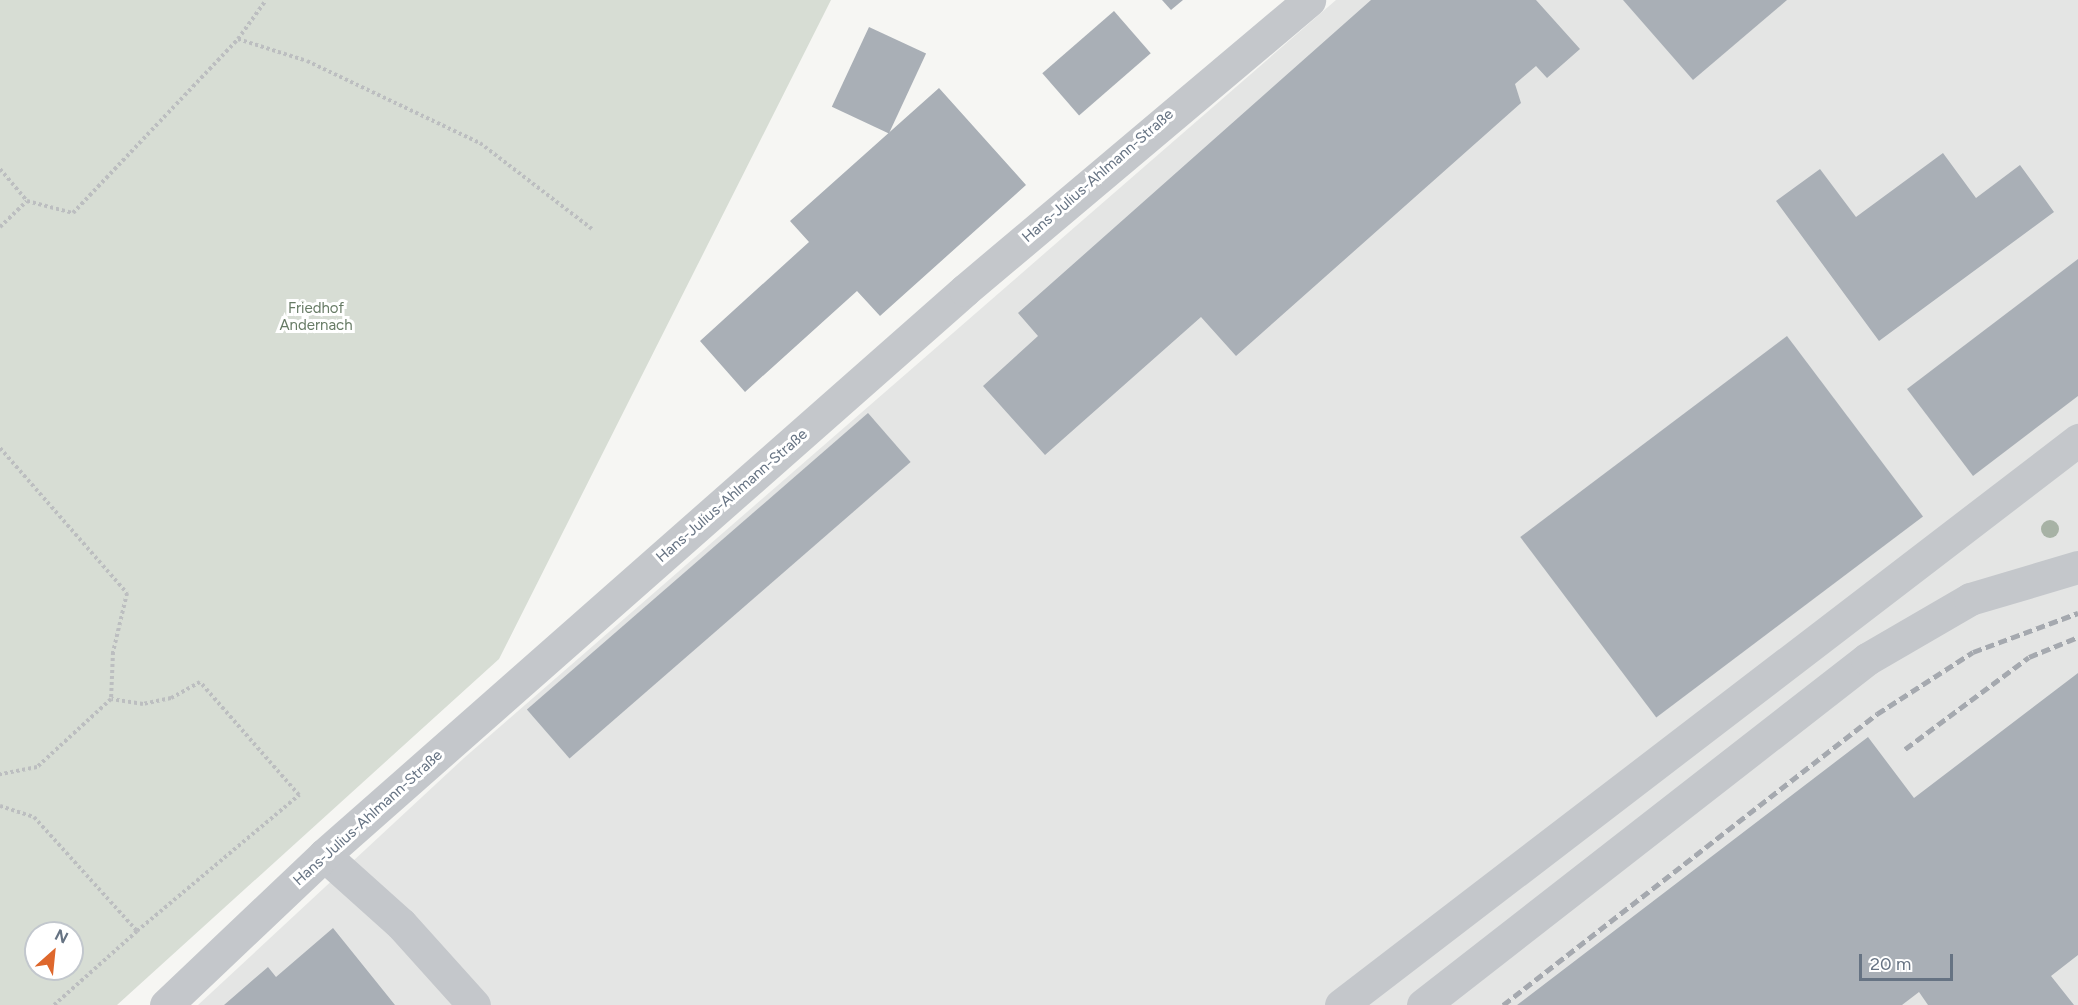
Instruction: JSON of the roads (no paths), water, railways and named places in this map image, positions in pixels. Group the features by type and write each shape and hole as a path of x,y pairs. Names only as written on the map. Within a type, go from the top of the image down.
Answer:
{"street":[{"name":"Hans-Julius-Ahlmann-Straße","path":"166,1005 324,855 964,290 1309,0"},
{"path":"1341,1005 2078,440"},
{"path":"1423,1005 1867,659 1970,599 2078,567"},
{"path":"324,855 401,924 474,1005"}],"railway":[{"path":"1503,1005 1877,714 1973,652 2078,613"},
{"path":"1905,749 2029,657 2078,637"}],"park label":[{"name":"Friedhof Andernach","path":"316,316"}]}
